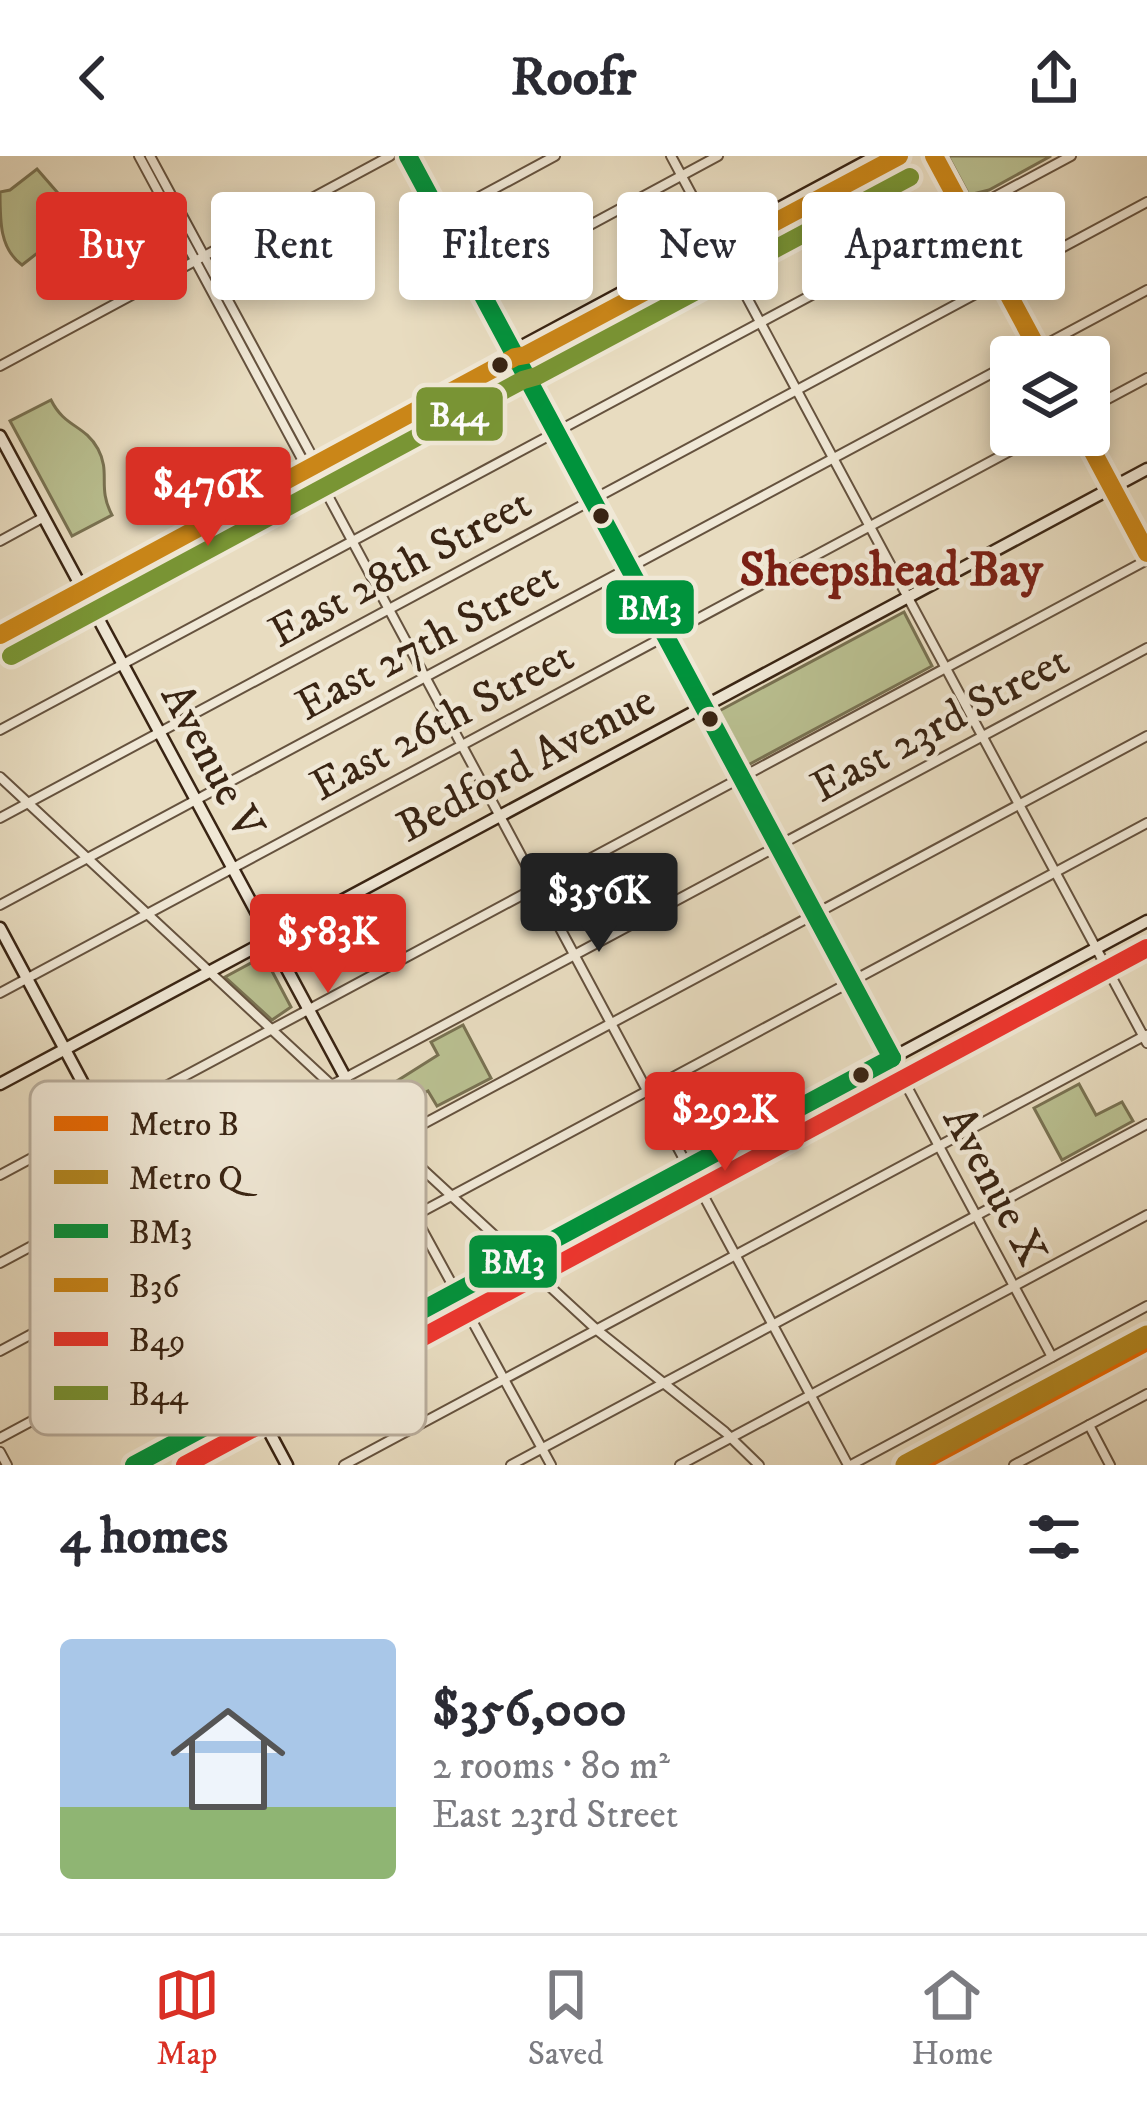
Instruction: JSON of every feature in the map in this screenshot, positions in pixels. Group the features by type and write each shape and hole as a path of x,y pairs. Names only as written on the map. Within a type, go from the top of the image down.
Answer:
{"main road":[{"path":"778,213 876,156"},
{"path":"778,218 899,156"},
{"path":"934,156 954,192"},
{"path":"0,635 625,300"},
{"path":"1011,300 1031,336"},
{"name":"Avenue V","path":"0,436 345,1077"},
{"path":"1095,456 1147,556"},
{"name":"Bedford Avenue","path":"0,1084 1147,469"},
{"path":"426,1308 1147,921"},
{"path":"0,928 82,1081"},
{"path":"134,1465 190,1435"},
{"path":"271,1435 287,1465"}],"street":[{"path":"140,156 311,454 312,466 388,609 849,1465 1147,1306"},
{"path":"150,156 200,259"},
{"path":"0,366 390,156"},
{"name":"Avenue X","path":"407,156 426,192"},
{"path":"488,192 555,156"},
{"path":"671,156 691,192"},
{"path":"593,224 718,156"},
{"path":"1004,192 1071,156"},
{"name":"East 28th Street","path":"1065,246 1147,202"},
{"path":"1069,336 1147,290"},
{"name":"Avenue X","path":"484,300 1052,1357"},
{"path":"426,1421 1146,1038 749,300"},
{"path":"0,730 802,300"},
{"name":"East 28th Street","path":"0,818 966,300"},
{"name":"East 27th Street","path":"0,905 990,374"},
{"path":"1110,398 1147,378"},
{"name":"East 26th Street","path":"0,993 1001,456"},
{"path":"0,541 44,518"},
{"path":"175,1081 1147,556"},
{"name":"East 23rd Street","path":"338,1081 1147,648"},
{"path":"426,1122 1147,736"},
{"path":"0,777 329,1081"},
{"path":"426,1210 1147,823"},
{"name":"Avenue V","path":"345,1077 347,1081"},
{"path":"511,1465 1147,1124"},
{"path":"0,1175 30,1159"},
{"path":"426,1171 597,1330 758,1465"},
{"path":"680,1465 1147,1215"},
{"path":"426,1232 551,1465"},
{"name":"East 23rd Street","path":"0,1263 30,1247"},
{"path":"0,1351 30,1335"},
{"path":"1014,1465 1147,1394"},
{"path":"0,1438 30,1422"},
{"path":"1089,1425 1111,1465"},
{"path":"344,1465 400,1435"},
{"path":"0,1452 7,1465"}],"green space":[{"path":"948,156 1051,156 989,190 967,192"},
{"path":"37,169 57,192 36,192 36,254 22,265 5,243 1,224 0,192"},
{"path":"51,400 98,449 112,515 72,536 10,421"},
{"path":"904,612 932,666 748,765 719,711"},
{"path":"264,956 291,1007 272,1020 225,977"},
{"path":"463,1025 491,1078 437,1106 426,1092 426,1081 397,1081 438,1055 431,1042"},
{"path":"1079,1084 1096,1115 1122,1102 1133,1121 1062,1160 1034,1108"}],"metro line":[{"name":"Q","path":"906,1465 1147,1336"},
{"name":"B","path":"913,1465 1147,1340"}],"transit line":[{"name":"BM3","path":"408,156 892,1058"},
{"name":"B36","path":"0,635 899,156"},
{"name":"B36","path":"934,156 1031,336"},
{"name":"B44","path":"11,656 910,177"},
{"name":"B36","path":"1095,456 1147,553"},
{"name":"B49","path":"426,1335 1147,948"},
{"name":"BM3","path":"426,1308 892,1058"},
{"name":"BM3","path":"134,1465 190,1435"},
{"name":"B49","path":"185,1465 241,1435"}],"district":[{"name":"Sheepshead Bay","path":"891,568"}]}
